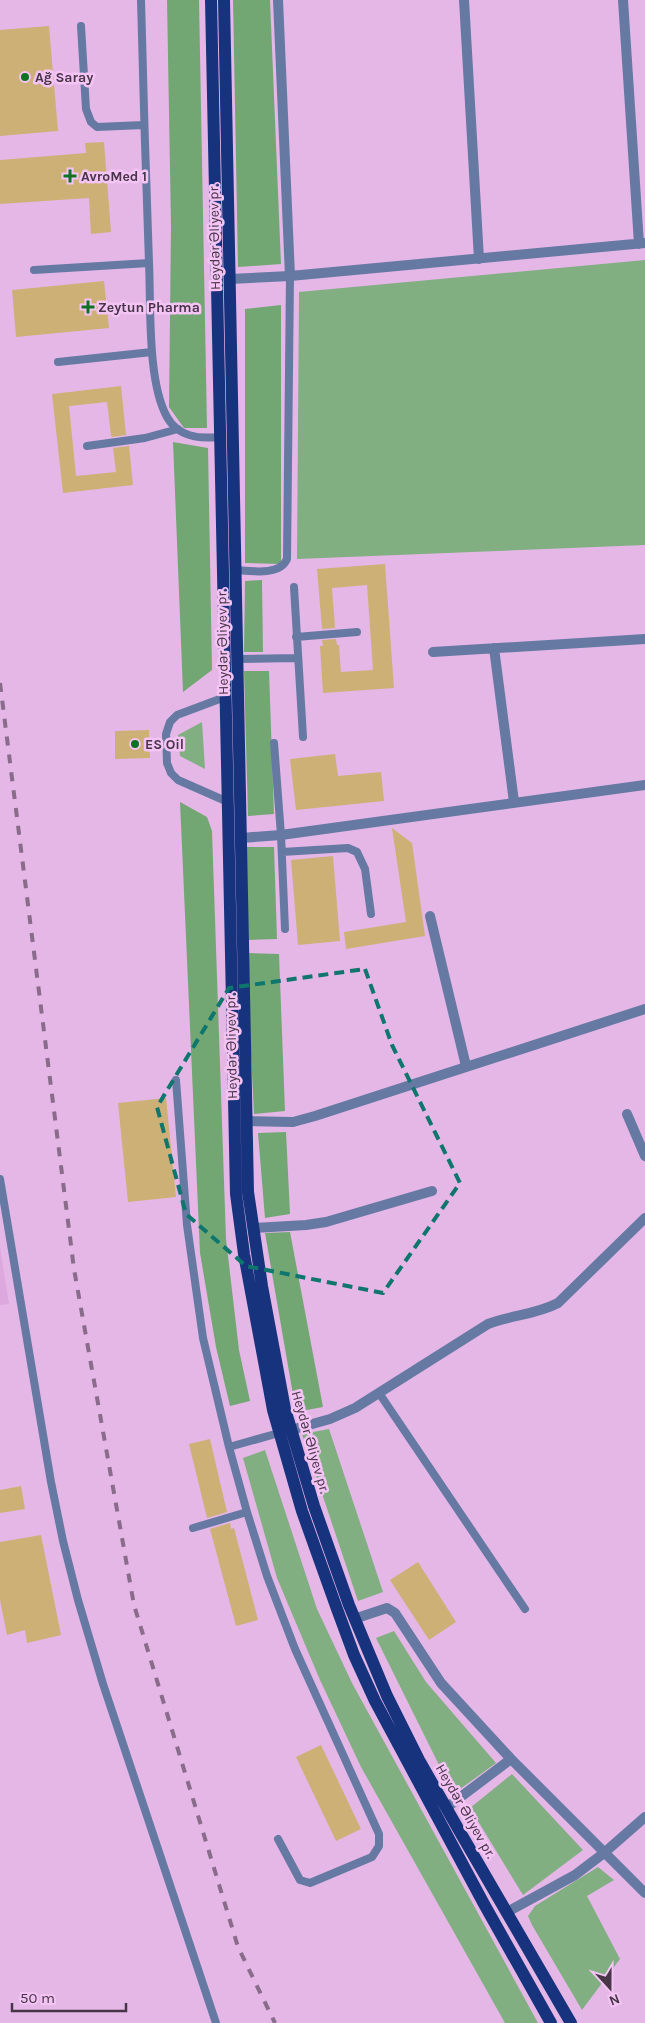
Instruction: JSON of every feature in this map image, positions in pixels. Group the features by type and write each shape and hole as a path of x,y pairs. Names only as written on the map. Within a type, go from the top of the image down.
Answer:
{"main road":[{"name":"Heydər Əliyev pr.","path":"211,0 236,1194 250,1289 273,1410 285,1431 354,1619 387,1696 446,1808 571,2023"},
{"name":"Heydər Əliyev pr.","path":"224,0 248,1192 262,1286 281,1390 285,1431 302,1511 358,1663 380,1710 551,2023"}],"street":[{"path":"278,0 290,276"},
{"path":"464,0 479,259"},
{"path":"230,279 290,276 642,243 624,0"},
{"path":"433,652 645,638"},
{"path":"494,648 514,802"},
{"path":"241,838 281,835 645,785"},
{"path":"430,916 466,1066"},
{"path":"247,1121 293,1122 315,1116 645,1009"},
{"path":"628,1114 645,1156"},
{"path":"253,1228 326,1222 432,1191"},
{"path":"285,1431 330,1419 355,1408 488,1324 502,1318 544,1310 558,1303 645,1218"},
{"path":"354,1619 387,1608 395,1613 441,1683 511,1759 645,1893"},
{"path":"446,1808 511,1759"},
{"path":"507,1912 575,1875 604,1853 645,1817"}],"lane":[{"path":"142,0 144,125 152,352 159,399 167,418 190,438 219,437"},
{"path":"81,26 86,109 91,122 97,127 144,125"},
{"path":"34,270 149,263"},
{"path":"236,570 278,569 285,566 287,559 290,276"},
{"path":"58,362 152,352"},
{"path":"87,446 145,438 178,429"},
{"path":"294,587 303,737"},
{"path":"296,637 356,632"},
{"path":"238,659 297,658"},
{"path":"225,696 177,715 170,722 166,734 167,763 171,773 178,780 228,802"},
{"path":"274,743 281,835 285,929"},
{"path":"282,852 348,848 358,852 365,869 371,914"},
{"path":"176,1080 187,1225 203,1338 229,1447 267,1576 295,1650 379,1834 379,1846 372,1857 310,1883 300,1880 278,1840"},
{"path":"0,1179 51,1482 78,1600 103,1684 216,2023"},
{"path":"379,1393 525,1609"},
{"path":"229,1447 285,1431"},
{"path":"193,1528 247,1512"}],"highlighted area":[{"path":"365,969 392,1045 460,1183 383,1293 246,1266 186,1214 157,1107 229,988"}],"shaded area":[{"path":"0,1247 9,1304 0,1305"}],"green space":[{"path":"167,0 199,0 207,428 184,428 169,407 171,226"},
{"path":"233,0 270,0 281,264 238,267"},
{"path":"645,260 645,545 297,559 299,292"},
{"path":"281,305 281,564 245,563 245,309"},
{"path":"173,442 208,448 212,670 183,692"},
{"path":"262,580 263,652 244,652 245,581"},
{"path":"244,671 269,671 274,814 248,816"},
{"path":"202,722 205,769 180,756 178,735"},
{"path":"180,802 207,817 212,831 226,1239 239,1350 250,1401 230,1406 216,1347 200,1253"},
{"path":"244,847 274,847 277,939 246,940"},
{"path":"246,953 279,954 285,1111 254,1114"},
{"path":"286,1132 290,1214 265,1218 258,1133"},
{"path":"290,1232 323,1407 296,1412 265,1233"},
{"path":"329,1429 383,1592 358,1601 302,1434"},
{"path":"265,1450 317,1609 352,1683 538,2023 505,2023 361,1767 320,1680 277,1578 243,1458"},
{"path":"394,1631 426,1682 496,1763 456,1792 445,1777 376,1638"},
{"path":"512,1774 583,1850 523,1895 470,1808"},
{"path":"598,1867 614,1880 587,1896 620,1959 582,2010 528,1916 535,1906"}],"building":[{"path":"49,26 58,131 0,136 0,30"},
{"path":"104,142 111,232 91,234 89,198 0,204 0,160 86,153 85,143"},
{"path":"104,281 109,328 16,337 12,290"},
{"path":"121,386 126,435 112,437 107,402 69,406 76,476 116,472 113,448 129,446 133,485 63,493 52,394"},
{"path":"385,564 394,688 323,693 320,646 323,646 322,640 336,639 337,645 339,645 341,672 373,670 367,585 332,588 335,628 322,629 317,569"},
{"path":"149,730 150,758 115,759 115,731"},
{"path":"335,754 338,776 381,772 384,801 296,810 290,759"},
{"path":"392,828 412,843 425,936 346,949 344,932 406,922"},
{"path":"333,856 340,941 298,945 291,860"},
{"path":"166,1098 176,1197 128,1202 118,1103"},
{"path":"210,1439 227,1512 207,1518 189,1444"},
{"path":"21,1486 25,1509 0,1513 0,1490"},
{"path":"230,1523 231,1529 234,1528 258,1620 236,1626 210,1529"},
{"path":"41,1535 61,1635 27,1643 25,1630 7,1635 0,1600 0,1542"},
{"path":"418,1562 456,1622 429,1640 390,1580"},
{"path":"321,1745 361,1829 336,1841 296,1757"}],"railway":[{"path":"0,683 74,1269 134,1605 238,1947 275,2023"}],"place":[{"name":"Ağ Saray","path":"25,77"},
{"name":"AvroMed 1","path":"70,176"},
{"name":"Zeytun Pharma","path":"88,307"},
{"name":"ES Oil","path":"135,744"}]}
